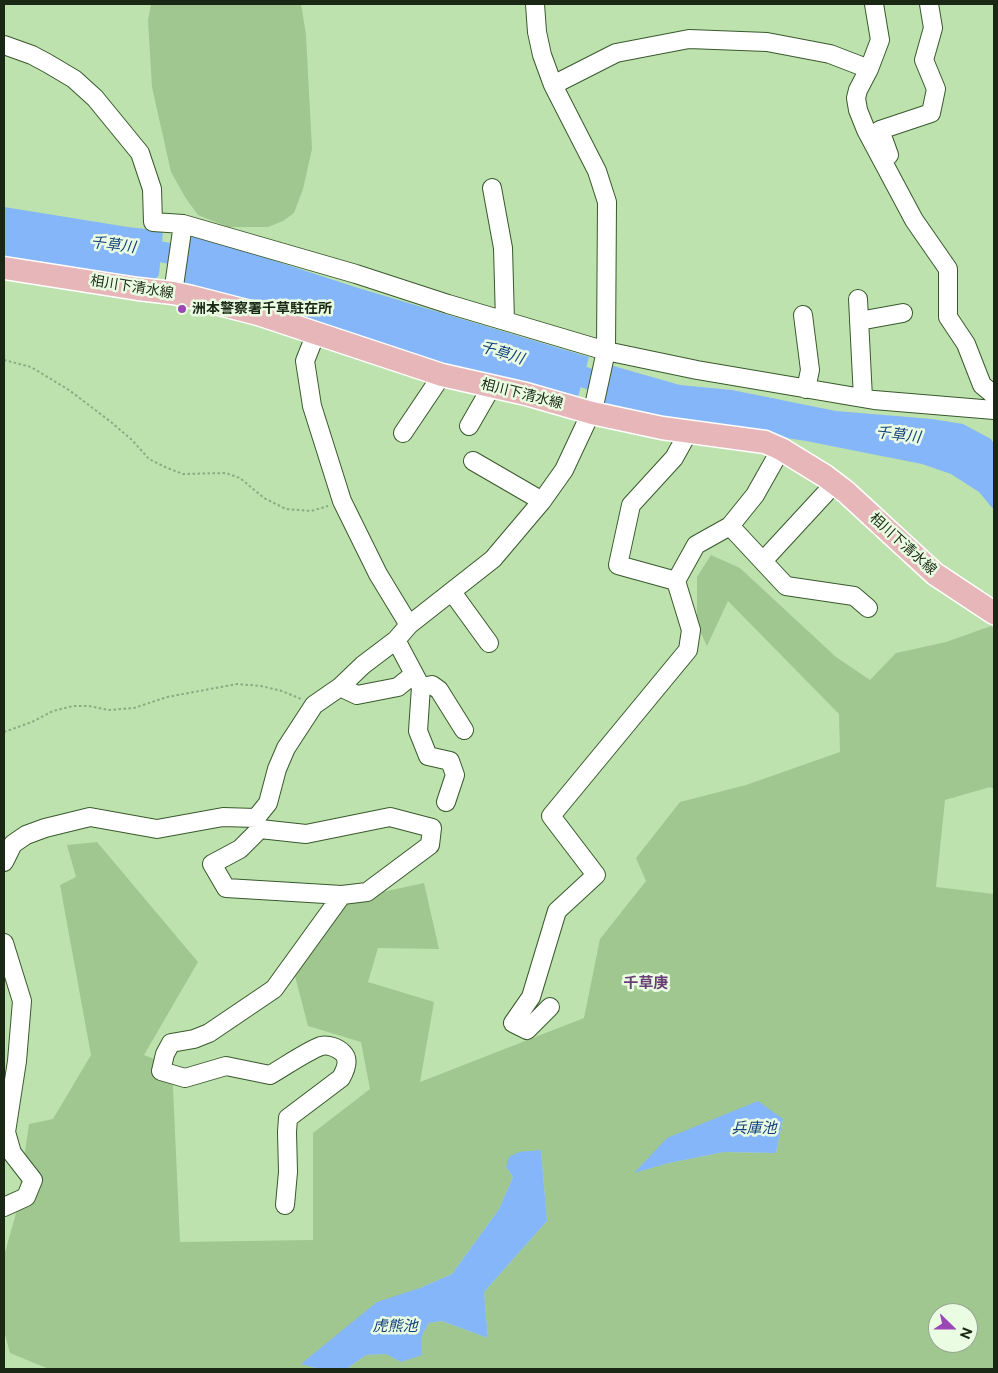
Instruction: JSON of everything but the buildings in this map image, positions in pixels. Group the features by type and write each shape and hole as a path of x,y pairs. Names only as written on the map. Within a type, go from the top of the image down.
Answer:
{"main road":[{"name":"相川下清水線","path":"4,268 173,293 258,314 442,375 593,409 662,428 765,442 781,449 835,484 935,574 994,613"}],"street":[{"path":"4,862 13,844 26,835 90,817 157,829 222,817 258,823 306,834 390,817 432,828 430,845 367,892 342,894 226,888 212,864 240,849 258,823 268,803 276,769 286,748 314,705 340,687 363,665 396,640 409,625 493,559 542,501 564,470 593,409 606,355 607,202 597,171 553,85 542,55 535,4"},
{"path":"874,4 880,40 869,70 858,90 856,98 858,110 866,130 914,220 948,268 948,317 966,344 982,385 994,395"},
{"path":"889,175 892,166 880,130 931,113 936,89 924,60 933,28 929,4"},
{"path":"553,85 616,53 689,39 767,42 830,54 869,70"},
{"path":"4,45 32,55 47,63 74,79 95,98 140,153 152,189 152,222 184,224 356,274 606,355 863,398 920,405 994,410"},
{"path":"492,188 503,248 505,321"},
{"path":"173,293 184,224"},
{"path":"858,299 863,398"},
{"path":"859,321 903,312"},
{"path":"803,315 810,370 806,389"},
{"path":"316,333 305,362 312,406 342,501 378,574 409,625"},
{"path":"403,433 442,375"},
{"path":"469,426 492,386"},
{"path":"676,581 618,565 630,505 674,458 689,431"},
{"path":"550,1007 527,1030 513,1023 531,997 557,911 596,875 551,816 688,650 691,630 676,581 696,544 730,526 755,495 781,449"},
{"path":"473,461 542,501"},
{"path":"763,561 835,484"},
{"path":"730,526 786,586 854,596 868,608"},
{"path":"452,592 489,643"},
{"path":"396,640 418,680 418,731 428,756 450,761 454,775 446,802"},
{"path":"340,687 357,695 398,687 418,680 432,685 439,690 464,730"},
{"path":"285,1205 288,1172 288,1118 304,1104 341,1078 346,1070 344,1054 336,1048 323,1046 270,1075 226,1066 186,1078 161,1070 165,1054 171,1043 194,1039 209,1033 274,989 342,894"},
{"path":"4,943 22,1001 17,1061 6,1132 12,1153 33,1180 26,1196 4,1207"}],"path":[{"path":"4,360 31,368 69,390 112,422 149,458 165,468 183,474 226,472 240,478 264,498 286,509 311,511 342,501"},
{"path":"4,732 32,722 53,711 72,706 89,706 109,710 134,708 167,697 237,684 261,686 282,691 314,705"}],"green space":[{"path":"151,4 301,4 306,35 312,149 303,189 294,213 283,221 268,227 228,227 198,215 185,197 171,172 152,87 148,20"},
{"path":"711,555 740,568 836,657 870,680 896,653 946,642 991,626 994,629 994,789 990,787 945,800 936,887 994,894 994,1369 341,1369 348,1368 366,1355 386,1354 401,1362 420,1342 429,1323 442,1321 488,1338 484,1292 547,1221 541,1150 506,1167 513,1177 499,1209 452,1274 420,1288 302,1364 319,1369 49,1369 10,1353 4,1331 4,1256 16,1213 29,1124 53,1119 91,1055 60,885 76,877 67,845 97,842 198,962 144,1055 172,1066 180,1242 313,1240 313,1133 370,1089 361,1042 308,1026 295,976 345,900 424,883 439,949 378,948 368,982 434,1002 420,1082 584,1018 600,939 646,881 636,858 680,802 746,785 840,752 839,714 728,601 707,646 697,625 697,577","holes":["783,1119 776,1153 724,1152 635,1172"]}],"water":[{"path":"4,207 163,231 159,275 151,284 4,260"},
{"path":"193,233 355,287 589,357 576,404 456,373 185,289 180,283 186,237"},
{"path":"610,365 680,385 732,390 836,411 932,419 963,424 991,439 994,444 994,510 979,492 951,474 922,464 806,441 605,410 599,401"},
{"name":"兵庫池","path":"758,1101 783,1119 776,1153 724,1152 669,1163 634,1173 667,1138"},
{"name":"虎熊池","path":"541,1150 547,1221 484,1292 488,1338 442,1321 429,1323 426,1327 422,1338 422,1355 401,1362 386,1354 366,1355 348,1368 341,1369 319,1369 301,1364 377,1302 420,1288 452,1274 499,1209 513,1177 506,1167 509,1157 519,1152"}],"waterway":[{"name":"千草川","path":"134,247 196,260"},
{"name":"千草川","path":"556,368 617,388"}],"place":[{"name":"洲本警察署千草駐在所","path":"182,309"}],"district":[{"name":"千草庚","path":"646,983"}]}
